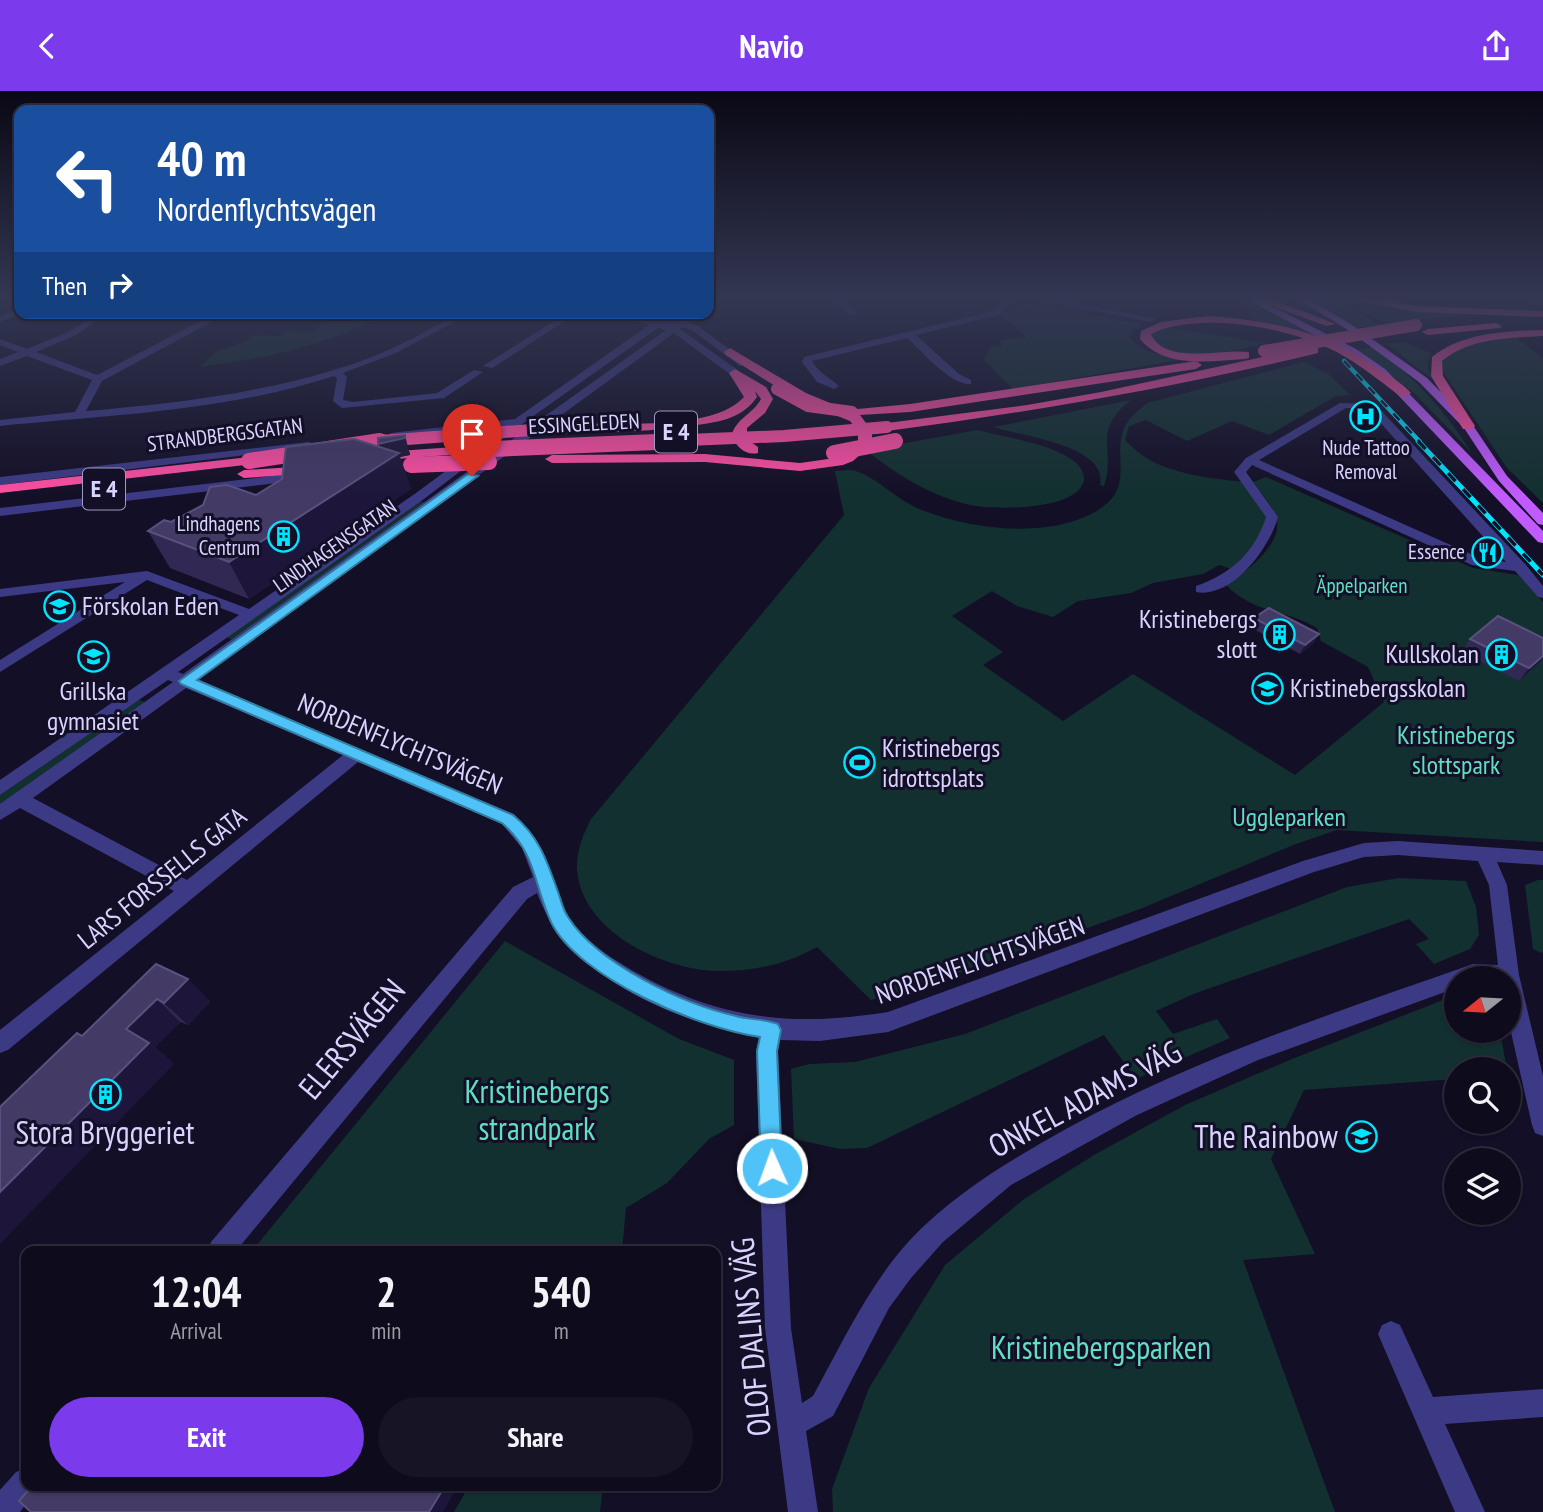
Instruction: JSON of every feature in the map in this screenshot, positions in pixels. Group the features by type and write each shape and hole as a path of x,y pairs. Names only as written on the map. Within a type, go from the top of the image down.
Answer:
{"highway":[{"path":"373,467 632,457 705,457 800,467 826,465 848,458 865,444 865,431 855,418 801,396 750,364"},
{"path":"735,373 748,389 808,406 852,412 910,408 1150,370 1205,364"},
{"name":"ESSINGELEDEN","path":"207,477 423,453 784,436 1057,395 1206,364"},
{"name":"ESSINGELEDEN","path":"249,461 446,442 883,423 1027,409 1167,383 1236,364"},
{"path":"1364,364 1405,393"},
{"path":"1438,364 1437,376 1468,426"},
{"path":"749,368 767,403 741,426 738,432 740,441 753,450"},
{"path":"632,457 726,449 753,450 794,458 834,453 1114,401 1167,383"},
{"path":"249,461 312,449 443,434 709,421 738,412 764,394 838,421 850,431 850,442 834,453"},
{"name":"E 4","path":"0,489 249,461"},
{"path":"207,477 327,471"},
{"name":"E 4","path":"0,501 207,477"}],"main road":[{"path":"1371,364 1405,393 1543,539"},
{"path":"1404,364 1423,380 1468,426 1503,478 1543,521"}],"street":[{"path":"57,364 97,379"},
{"path":"79,415 97,379 125,364"},
{"path":"0,423 240,395 336,372 357,364"},
{"path":"336,372 342,377 338,401 342,405 353,405 440,396 491,364"},
{"name":"LINDHAGENSGATAN","path":"0,789 452,472 600,364"},
{"path":"601,364 616,369"},
{"name":"LINDHAGENSGATAN","path":"0,813 472,476 623,364"},
{"path":"724,364 735,373"},
{"path":"745,364 749,368"},
{"path":"809,364 821,380 834,386"},
{"path":"942,364 967,383"},
{"path":"1201,589 1219,584 1232,574 1255,554 1268,535 1272,517 1240,472 1250,460 1344,404 1367,404 1543,594"},
{"name":"STRANDBERGSGATAN","path":"0,481 518,422 537,426"},
{"path":"1250,460 1477,562 1521,568"},
{"path":"373,467 409,465 472,476"},
{"name":"STRANDBERGSGATAN","path":"0,512 327,471"},
{"path":"0,667 147,575"},
{"path":"0,593 147,575 250,614"},
{"name":"NORDENFLYCHTSVÄGEN","path":"166,673 508,819 525,834 539,862 559,920 583,948 619,974 674,1004 736,1025 772,1030 832,1031 915,1015 1310,866 1364,850 1398,848 1543,858"},
{"name":"LARS FORSSELLS GATA","path":"0,1043 357,753"},
{"path":"19,800 189,890"},
{"path":"1484,853 1498,885 1508,966"},
{"name":"ELERSVÄGEN","path":"224,1246 520,893 544,880"},
{"name":"ONKEL ADAMS VÄG","path":"792,1424 823,1406 880,1299 902,1269 934,1233 1003,1177 1129,1107 1252,1052 1444,983"},
{"path":"1521,1013 1535,1058 1543,1125"},
{"name":"OLOF DALINS VÄG","path":"772,1030 767,1051 778,1328 803,1512"},
{"path":"1391,1334 1470,1512"},
{"path":"1426,1411 1543,1403"},
{"path":"1,1512 21,1488"}],"green space":[{"path":"988,364 1154,364 1013,389"},
{"path":"1295,364 1309,364 1329,374 1350,395 1336,396 1269,435 1232,421 1187,441 1146,420 1129,426 1125,440 1135,450 1160,465 1188,474 1243,482 1266,517 1261,533 1253,546 1231,569 1219,565 1203,574 1153,583 1131,593 1078,601 1053,617 1017,606 992,591 952,616 1003,652 983,665 1063,721 1133,674 1295,775 1384,702 1368,667 1321,641 1317,628 1248,602 1226,585 1244,573 1262,555 1276,535 1275,514 1253,482 1266,477 1473,568 1518,575 1543,602 1543,842 1337,830 1296,844 1140,909 982,966 871,1000 817,947 780,963 754,969 714,971 671,963 648,954 608,928 593,911 582,892 577,870 585,831 591,819 844,515 835,471 856,471 915,507 960,522 1012,529 1063,524 1085,517 1105,505 1113,496 1120,477 1120,447 1125,426 1147,403"},
{"path":"1376,364 1395,364 1402,370 1428,395 1472,453 1415,394"},
{"path":"1413,364 1428,364 1431,378"},
{"path":"1442,364 1543,364 1543,503 1507,468 1442,370"},
{"path":"1131,400 1111,422 1108,431 1108,461 1104,486 1100,485 1099,471 1091,460 1077,451 994,427"},
{"path":"978,430 1042,446 1065,455 1083,472 1084,480 1079,490 1067,498 1034,506 997,508 970,505 915,483 866,450"},
{"path":"419,501 428,503 234,641 226,637"},
{"path":"137,699 147,703 0,808 0,795"},
{"path":"1399,878 1466,881 1476,907 1479,935 1470,949 1434,964 1416,944 1429,939 1409,919 1196,993 1156,1011 1173,1034 1217,1019 1230,1038 1136,1079 1104,1035 867,1148 840,1149 794,1139 791,1069 809,1064 855,1062 965,1034 1347,887"},
{"path":"1543,880 1541,953 1533,949 1525,885"},
{"name":"Kristinebergs strandpark","path":"505,941 679,1039 734,1060 734,1125 709,1139 667,1183 626,1208 622,1246 256,1246"},
{"name":"Kristinebergsparken","path":"1444,1000 1444,1043 1502,1043 1505,1057 1444,1057 1444,1080 1304,1090 1271,1159 1315,1254 1243,1260 1335,1512 833,1512 832,1489 869,1388 945,1265 1024,1199 1094,1155 1185,1105 1292,1059"},
{"path":"466,1491 602,1491 600,1512 454,1512"}],"building":[{"path":"405,435 405,438 378,444 378,438"},
{"path":"354,439 399,453 229,562 148,531 164,520 171,522 203,505 210,487 227,485 256,495 282,479 286,447"},
{"path":"1269,608 1319,634 1305,645 1254,618"},
{"path":"1498,616 1543,638 1543,656 1529,668 1470,639"},
{"path":"156,964 188,979 164,1003 157,999 126,1029 149,1043 0,1192 0,1107 77,1033 82,1036"},
{"path":"28,1491 442,1491 429,1512 31,1512 19,1501"}],"railway":[{"path":"1347,364 1420,442"},
{"path":"1418,441 1543,575"}],"place":[{"name":"Nude Tattoo Removal","path":"1366,416"},
{"name":"Lindhagens Centrum","path":"283,536"},
{"name":"Essence","path":"1488,552"},
{"name":"Förskolan Eden","path":"59,606"},
{"name":"Kristinebergs slott","path":"1280,634"},
{"name":"Kullskolan","path":"1502,654"},
{"name":"Grillska gymnasiet","path":"93,656"},
{"name":"Kristinebergsskolan","path":"1267,688"},
{"name":"Kristinebergs idrottsplats","path":"859,763"},
{"name":"Stora Bryggeriet","path":"105,1094"},
{"name":"The Rainbow","path":"1361,1137"}],"route":[{"path":"472,476 186,681 508,819 525,834 539,862 559,920 583,948 619,974 674,1004 736,1025 772,1030 767,1051 772,1168"}],"park label":[{"name":"Äppelparken","path":"1362,586"},
{"name":"Kristinebergs slottspark","path":"1456,750"},
{"name":"Uggleparken","path":"1289,817"}]}
